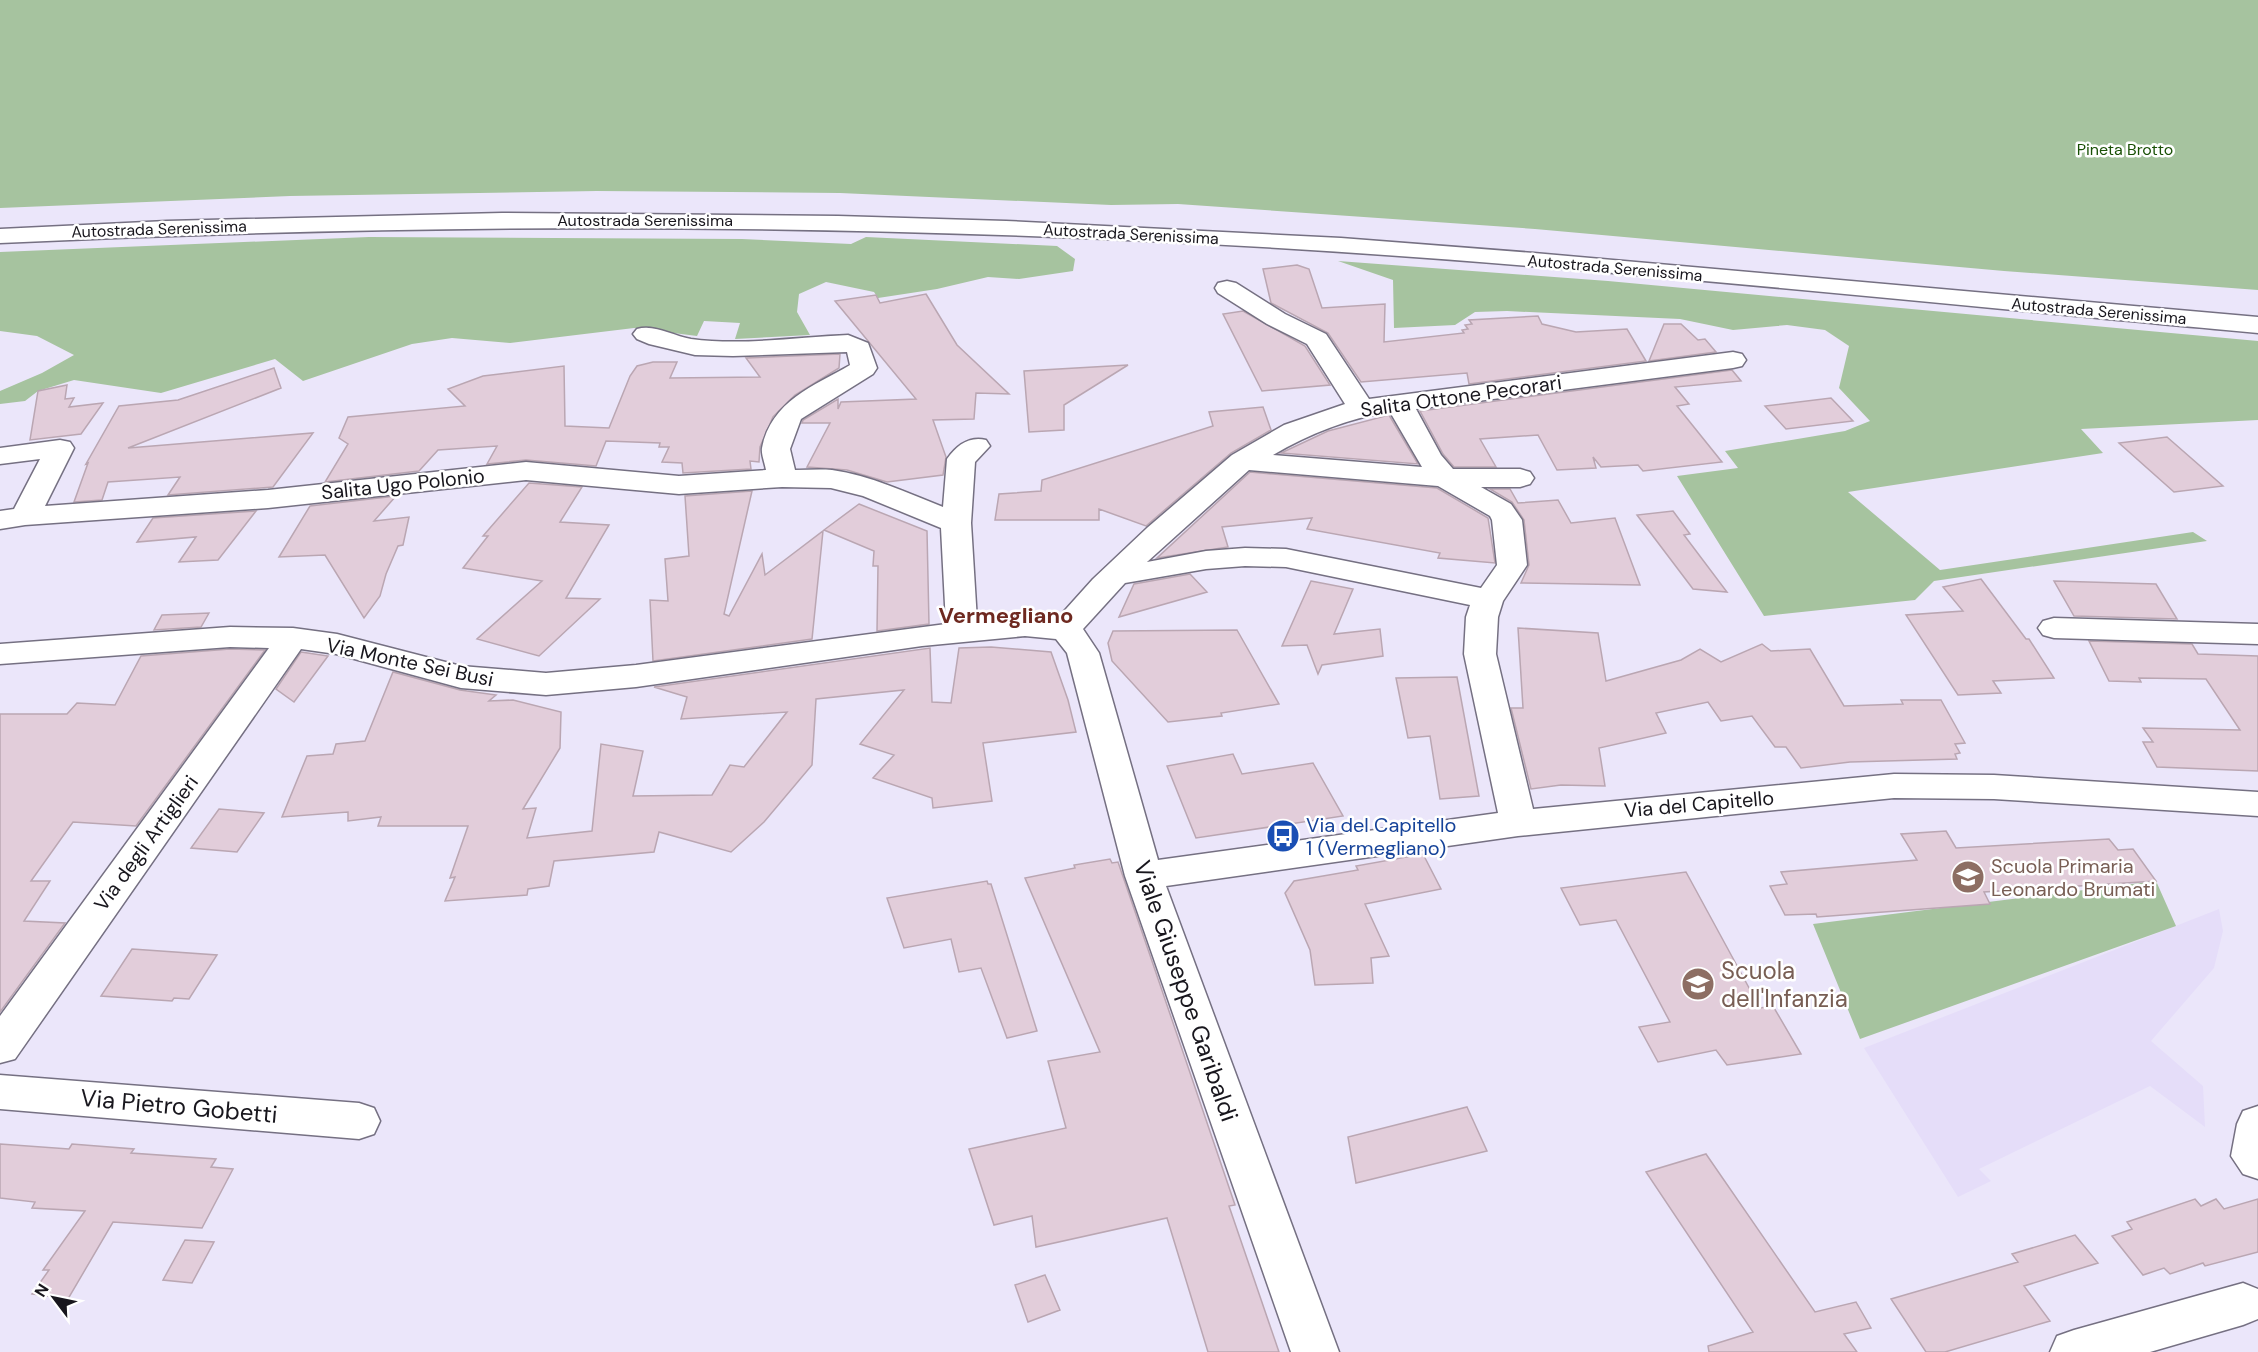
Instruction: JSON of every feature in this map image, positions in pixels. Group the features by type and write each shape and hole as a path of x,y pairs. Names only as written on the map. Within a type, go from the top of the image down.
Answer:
{"main road":[{"name":"Autostrada Serenissima","path":"0,220 238,210 535,203 690,203 997,212 1366,230 2258,307"},
{"name":"Autostrada Serenissima","path":"0,236 224,226 525,219 681,219 974,227 1342,245 2258,325"},
{"path":"1227,288 1276,320 1317,339 1361,408"},
{"path":"646,334 675,344 697,347 747,348 848,343 859,348 864,368 858,374 795,409 788,417 776,449 782,478"},
{"name":"Salita Ottone Pecorari","path":"1065,630 1111,580 1242,461 1294,431 1361,408 1398,402 1733,360"},
{"path":"1398,402 1429,458 1445,478 1501,510 1507,519 1512,565 1501,584 1488,599 1482,617 1480,654 1518,823"},
{"path":"962,632 957,523 962,459 976,446"},
{"name":"Salita Ugo Polonio","path":"0,456 60,448 12,518"},
{"path":"1242,461 1445,478 1520,478"},
{"name":"Salita Ugo Polonio","path":"12,518 268,499 526,471 679,485 782,478 832,479 873,490 957,523"},
{"path":"1111,580 1206,560 1245,556 1286,558 1488,599"},
{"name":"Via Monte Sei Busi","path":"0,654 230,637 293,638 337,644 461,677 546,684 636,676 962,632 1025,626 1065,630"},
{"path":"2054,628 2258,633"},
{"name":"Viale Giuseppe Garibaldi","path":"1065,630 1076,640 1083,653 1144,876 1314,1352"},
{"name":"Via degli Artiglieri","path":"0,1047 293,638"},
{"name":"Via del Capitello","path":"1144,876 1518,823 1894,786 1994,787 2258,804"},
{"name":"Via Pietro Gobetti","path":"0,1092 359,1121"},
{"path":"2258,1124 2253,1156 2258,1161"},
{"path":"2074,1352 2243,1304"}],"shaded area":[{"path":"2219,909 2223,931 2214,968 2151,1041 2203,1086 2205,1127 2150,1086 1979,1169 1991,1181 1958,1197 1864,1048"}],"green space":[{"name":"Pineta Brotto","path":"0,0 2258,0 2258,290 2004,271 1535,229 1178,204 1111,205 840,193 597,191 290,196 0,208"},
{"path":"369,237 742,239 851,244 866,237 1057,246 1075,259 1073,271 1019,279 988,277 937,289 878,298 874,292 826,282 799,294 797,312 810,335 735,339 740,323 704,321 697,336 634,328 510,343 452,338 412,344 303,381 275,359 161,393 74,380 38,391 25,401 0,404 0,391 42,373 74,355 37,336 0,331 0,252"},
{"path":"1338,261 1608,281 2258,341 2258,420 2081,429 2103,453 1848,492 1940,570 2193,532 2207,541 1934,581 1915,600 1764,616 1677,476 1738,468 1725,451 1845,431 1870,421 1839,388 1849,346 1825,330 1787,325 1733,330 1680,319 1507,311 1475,312 1455,325 1394,328 1393,280"},
{"path":"2156,881 2176,926 1860,1039 1813,924"}],"building":[{"path":"1297,265 1309,269 1322,308 1385,304 1384,342 1464,333 1462,330 1468,329 1465,325 1472,324 1469,320 1538,316 1542,324 1576,332 1627,329 1646,361 1469,384 1467,373 1361,382 1328,333 1271,303 1263,269"},
{"path":"926,294 957,345 1009,394 976,393 974,419 933,420 946,457 943,475 887,482 847,470 807,467 830,423 802,423 803,420 838,399 838,409 841,402 916,399 835,301 876,295 880,303"},
{"path":"1243,311 1305,346 1330,385 1262,391 1223,314"},
{"path":"1664,324 1681,324 1698,340 1705,339 1716,352 1649,361"},
{"path":"840,354 839,368 795,395 773,417 760,447 759,462 750,461 751,469 683,473 682,463 662,462 669,447 659,447 660,443 606,441 596,466 526,460 487,464 497,446 438,450 419,471 325,482 348,444 339,438 348,417 465,406 448,389 483,376 564,366 565,426 609,428 630,376 637,366 653,362 677,362 670,378 760,377 746,358"},
{"path":"1128,365 1064,405 1064,430 1029,432 1024,371"},
{"path":"274,368 281,388 128,448 313,433 273,487 168,495 180,477 108,482 102,500 74,502 88,463 86,464 119,406 178,400"},
{"path":"1732,370 1741,381 1675,387 1689,404 1677,406 1722,462 1643,471 1638,465 1601,467 1593,457 1596,468 1557,470 1538,435 1480,439 1496,467 1454,467 1443,454 1420,411"},
{"path":"67,385 65,399 74,398 69,407 103,403 81,434 30,440 38,391"},
{"path":"1831,398 1853,421 1786,429 1765,406"},
{"path":"1263,407 1271,430 1231,453 1146,526 1099,509 1099,520 995,520 999,494 1041,491 1042,480 1213,426 1209,412"},
{"path":"1389,415 1418,464 1281,453 1328,431"},
{"path":"2167,437 2223,486 2174,492 2119,443"},
{"path":"1250,472 1437,488 1488,518 1495,563 1438,558 1440,553 1307,529 1312,518 1222,527 1228,547 1157,558"},
{"path":"529,483 582,487 560,522 609,525 566,598 600,599 539,656 477,639 542,581 463,568 488,536 483,536"},
{"path":"1490,489 1510,489 1518,503 1558,500 1571,523 1615,518 1640,585 1521,583 1529,565 1524,520 1512,502"},
{"path":"752,491 724,614 729,616 762,554 765,575 823,531 812,639 653,661 650,600 668,601 665,559 689,556 685,496"},
{"path":"396,496 374,521 409,517 403,545 398,546 386,574 380,596 364,618 325,555 279,557 310,506"},
{"path":"859,504 927,531 929,624 877,631 878,566 873,566 874,551 824,530"},
{"path":"256,511 218,560 179,562 196,537 137,542 153,518"},
{"path":"1673,511 1690,534 1684,535 1727,592 1693,589 1637,515"},
{"path":"1190,574 1207,592 1119,617 1134,584"},
{"path":"1981,579 2026,639 2029,639 2054,678 1993,681 2001,693 1958,695 1906,615 1963,611 1943,587"},
{"path":"1311,581 1353,589 1334,634 1380,629 1383,656 1322,665 1318,674 1307,645 1282,646"},
{"path":"2054,581 2156,584 2177,619 2074,616"},
{"path":"209,613 201,627 154,630 162,615"},
{"path":"1518,628 1598,633 1606,681 1681,660 1700,649 1721,662 1762,644 1771,651 1810,649 1844,706 1903,704 1901,700 1941,700 1965,743 1955,744 1960,753 1955,754 1957,759 1850,762 1801,768 1786,747 1775,747 1752,716 1721,721 1708,702 1656,713 1666,733 1599,748 1605,786 1561,785 1531,789 1511,708 1523,708"},
{"path":"1237,630 1279,704 1221,713 1222,716 1168,722 1112,661 1108,643 1113,631"},
{"path":"2089,641 2192,644 2198,654 2258,656 2258,771 2157,767 2143,742 2153,742 2143,728 2240,730 2206,679 2139,678 2141,682 2109,681"},
{"path":"991,647 1051,652 1068,700 1076,732 983,743 992,801 933,808 932,798 873,778 894,755 860,744 904,690 816,699 812,765 764,822 731,852 659,832 654,852 554,861 549,886 528,889 527,895 445,901 455,877 450,878 468,826 378,826 381,817 348,821 348,812 282,817 307,756 333,754 336,744 365,741 393,672 460,690 496,695 489,701 513,700 561,712 560,748 523,809 536,808 527,838 592,831 601,744 643,751 633,796 712,795 730,765 744,767 787,712 681,719 687,697 654,687 930,648 932,702 951,703 959,648"},
{"path":"230,649 265,650 136,826 73,822 31,881 50,881 24,921 65,923 0,1012 0,714 67,714 77,703 115,705 141,656"},
{"path":"301,652 328,656 294,702 276,689"},
{"path":"1457,677 1479,796 1440,799 1430,736 1408,738 1396,678"},
{"path":"1233,754 1242,774 1313,763 1343,816 1196,838 1167,766"},
{"path":"219,809 264,813 237,852 191,848"},
{"name":"Scuola Primaria Leonardo Brumati","path":"1946,831 1956,848 2109,839 2118,850 2133,849 2156,881 1984,892 1990,904 1817,917 1816,914 1785,915 1770,886 1787,884 1781,872 1917,860 1901,834"},
{"path":"1423,854 1441,889 1365,904 1389,956 1371,958 1373,983 1315,985 1310,950 1285,893 1294,881 1358,870 1356,866"},
{"path":"1110,859 1112,863 1118,862 1153,964 1235,1205 1229,1206 1279,1352 1208,1352 1167,1218 1036,1247 1032,1216 994,1225 969,1149 1066,1128 1048,1061 1100,1052 1025,878 1075,868 1074,865"},
{"name":"Scuola dell'Infanzia","path":"1686,872 1760,1008 1773,1006 1801,1054 1727,1065 1716,1050 1658,1062 1639,1027 1670,1022 1616,920 1580,925 1561,888"},
{"path":"987,881 991,884 1037,1031 1007,1038 981,968 959,972 951,939 904,948 887,898"},
{"path":"132,949 217,955 189,999 174,998 172,1001 101,996"},
{"path":"1467,1107 1487,1151 1356,1183 1348,1137"},
{"path":"0,1144 69,1149 72,1144 134,1149 131,1153 216,1159 211,1167 233,1169 202,1228 113,1222 68,1299 32,1294 49,1270 43,1270 85,1211 32,1208 35,1202 0,1198"},
{"path":"1706,1154 1815,1312 1856,1302 1871,1328 1844,1334 1857,1352 1709,1352 1708,1346 1753,1332 1646,1172"},
{"path":"2195,1199 2201,1206 2216,1199 2224,1209 2258,1199 2258,1252 2205,1266 2203,1263 2170,1274 2164,1268 2143,1275 2112,1236 2132,1229 2127,1222"},
{"path":"2075,1235 2098,1263 2024,1286 2050,1321 1945,1352 1926,1352 1891,1299 2018,1262 2012,1254"},
{"path":"185,1240 214,1242 192,1283 163,1280"},
{"path":"1045,1275 1060,1310 1028,1322 1015,1285"}],"place":[{"name":"Via del Capitello 1 (Vermegliano)","path":"1283,836"},
{"name":"Scuola Primaria Leonardo Brumati","path":"1968,877"},
{"name":"Scuola dell'Infanzia","path":"1698,984"}],"district":[{"name":"Vermegliano","path":"1006,615"}]}
